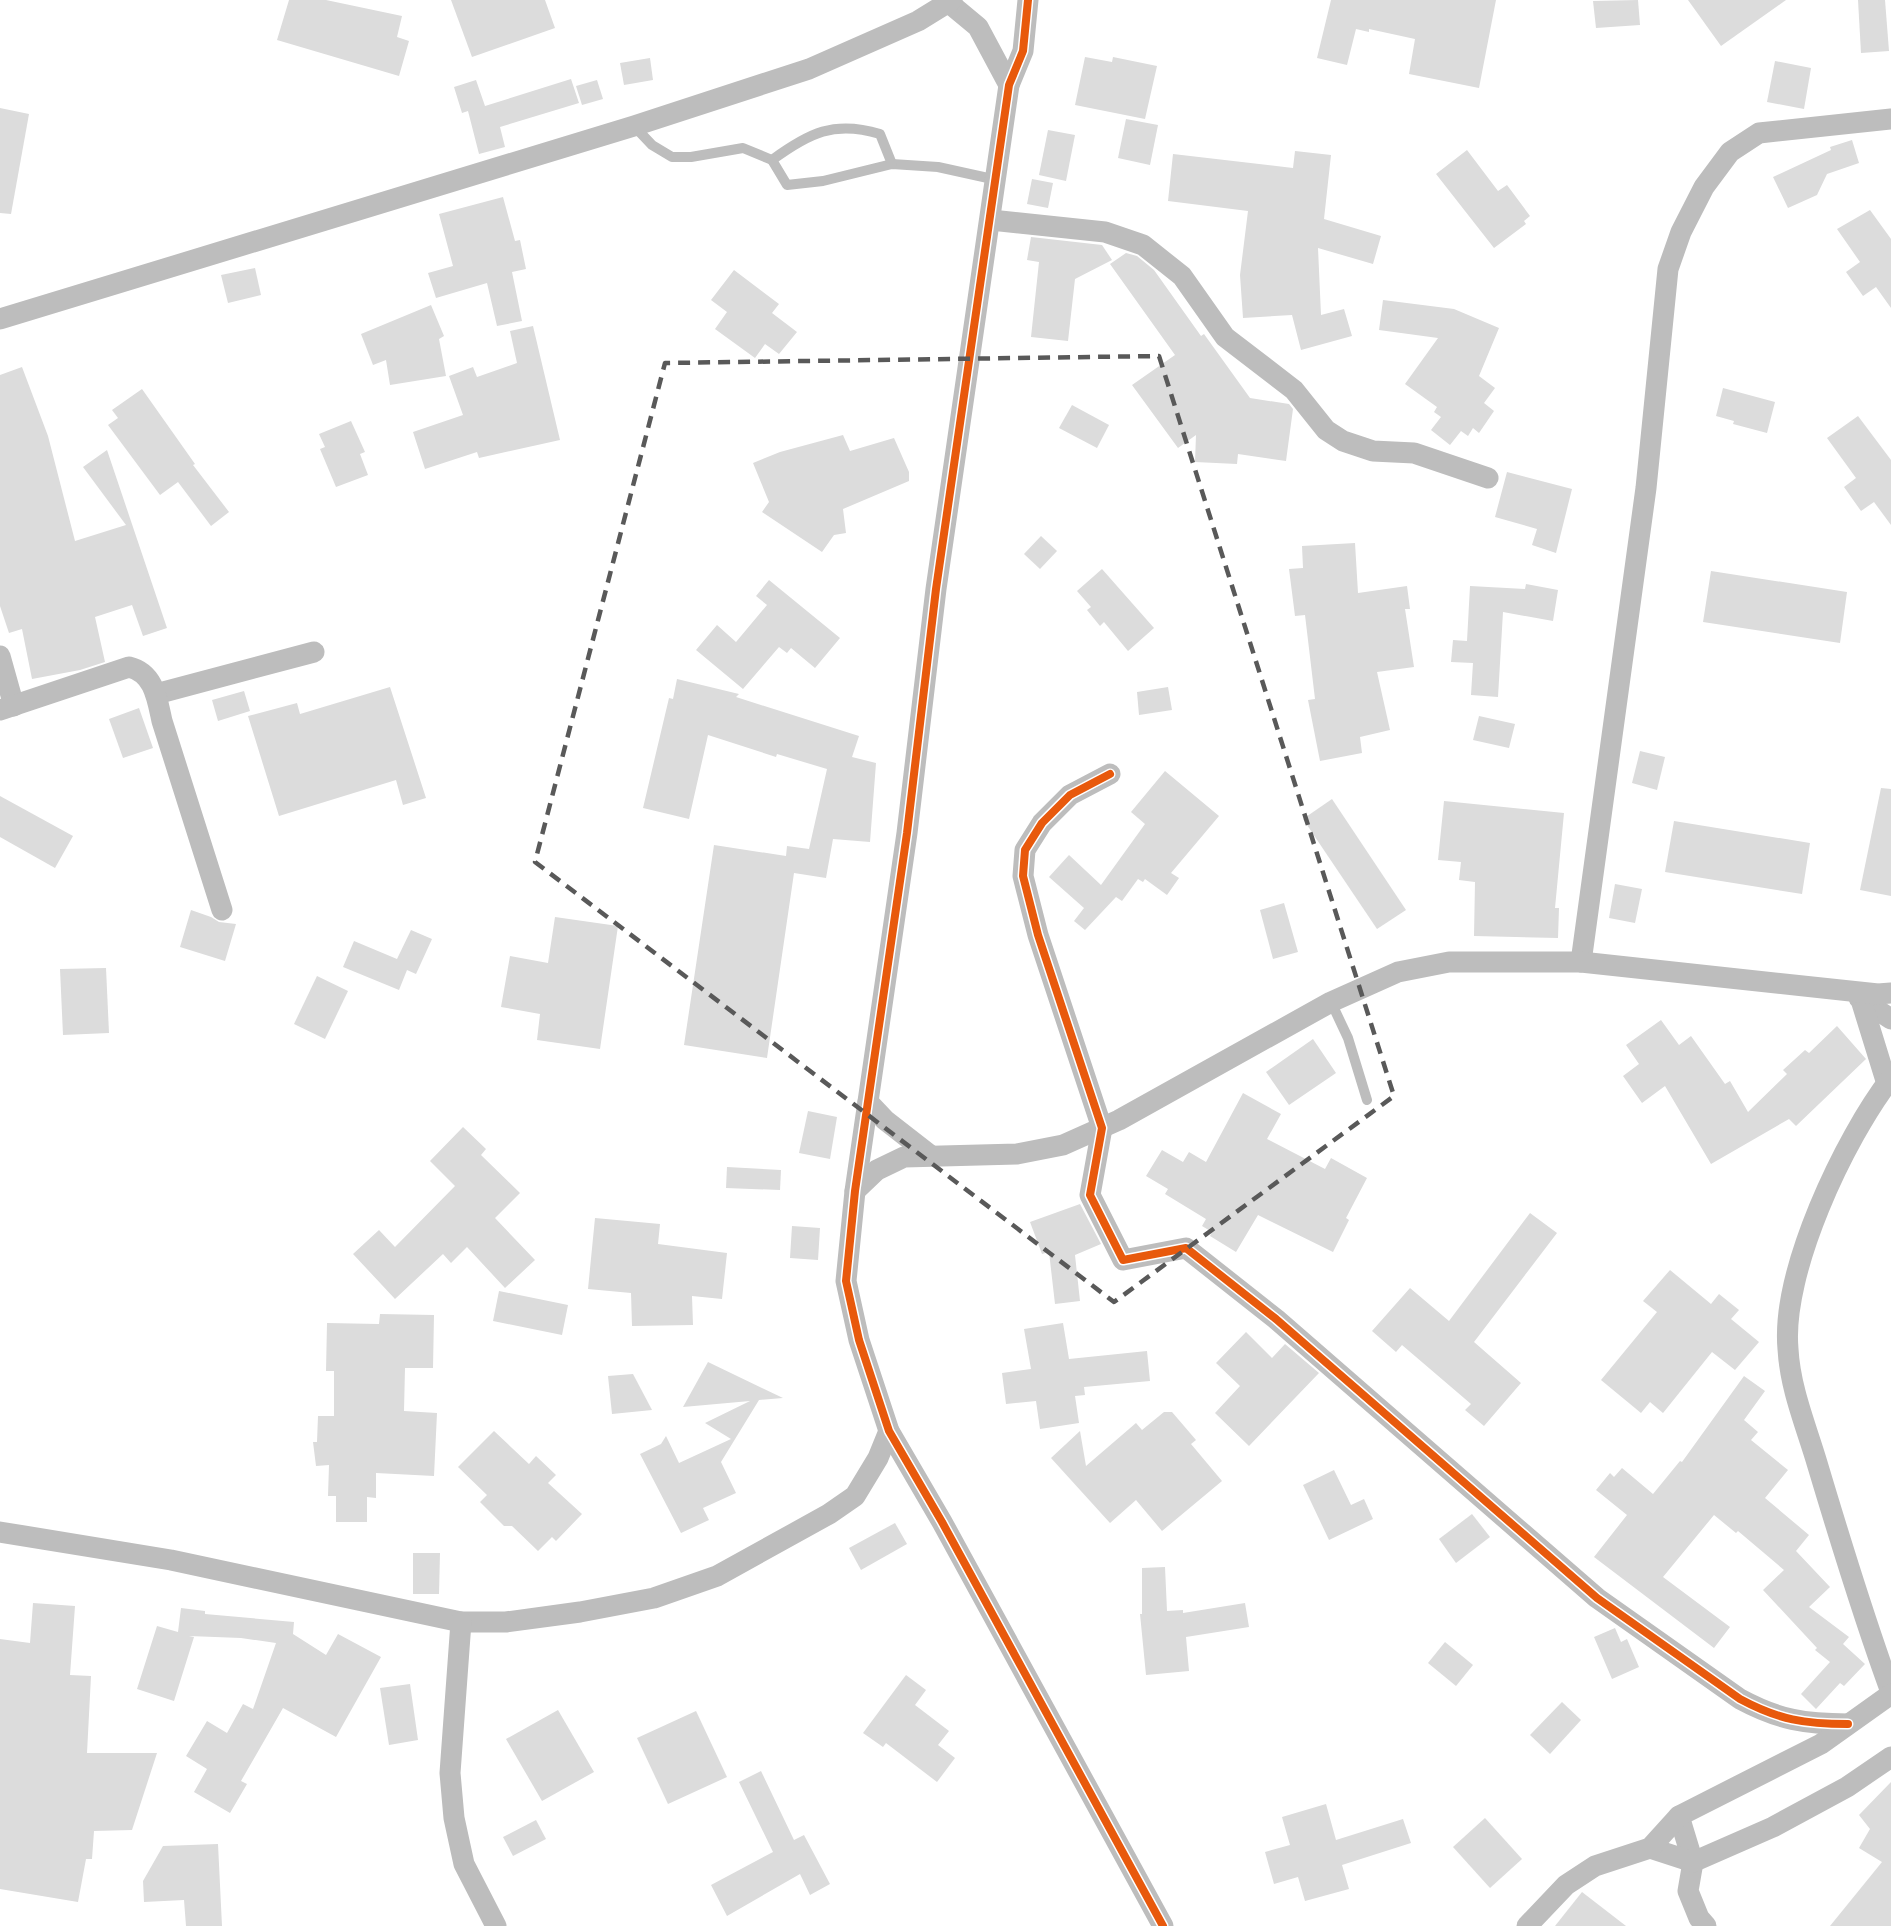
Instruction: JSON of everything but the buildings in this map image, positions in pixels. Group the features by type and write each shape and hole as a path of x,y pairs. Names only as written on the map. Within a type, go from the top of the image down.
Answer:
{"street":[{"path":"1028,0 1023,51 1009,85 998,180 936,589 907,834 855,1191 846,1281 859,1340 889,1431 942,1522 1163,1926"},
{"path":"0,319 634,126 809,69 918,21 951,1 978,27 1009,85"},
{"path":"1581,962 1646,488 1668,269 1681,232 1704,187 1730,152 1759,133 1891,118"},
{"path":"991,220 1105,232 1143,246 1182,276 1225,337 1294,390 1326,430 1343,441 1373,451 1414,453 1488,478"},
{"path":"156,694 314,652"},
{"path":"0,656 7,708 129,667 147,676 156,694 162,720 222,910"},
{"path":"1110,774 1071,795 1042,823 1025,850 1023,876 1038,935 1102,1128 1090,1195 1123,1260 1186,1248 1276,1319 1597,1598 1740,1700 1763,1712 1805,1723 1848,1724"},
{"path":"855,1191 877,1170 904,1157 1017,1154 1063,1145 1102,1128 1331,1002 1398,972 1449,962 1581,962 1855,995 1891,993"},
{"path":"1855,995 1891,1019"},
{"path":"1527,1926 1566,1885 1595,1866 1650,1848 1679,1816 1821,1744 1891,1693 1857,1597 1791,1373 1787,1348 1791,1291 1804,1246 1826,1194 1859,1128 1889,1081 1855,995"},
{"path":"868,1102 891,1125 930,1155"},
{"path":"0,1532 171,1560 461,1622 506,1622 580,1612 654,1598 717,1576 830,1514 855,1496 874,1465 889,1431"},
{"path":"461,1622 450,1773 454,1818 464,1864 496,1926"},
{"path":"1650,1848 1693,1862 1773,1827 1847,1787 1891,1757"},
{"path":"1679,1816 1693,1862 1688,1891 1699,1918 1706,1926"}],"lane":[{"path":"634,126 652,145 672,157 691,157 743,148 772,160 787,185 823,180 892,164 938,167 998,180"},
{"path":"772,160 800,140 826,129 857,127 880,134 892,164"},
{"path":"1331,1002 1348,1038 1367,1100"}],"highlighted area":[{"path":"1159,356 1394,1096 1114,1302 535,862 665,363"}],"cycle path":[{"path":"1028,0 1023,51 1009,85 936,589 907,833 855,1191 846,1281 859,1340 889,1431 942,1522 1163,1926"},
{"path":"1110,774 1070,795 1042,823 1025,850 1023,876 1038,935 1102,1128 1090,1195 1123,1260 1186,1248 1276,1319 1597,1598 1740,1699 1767,1712 1792,1719 1848,1724"}]}
